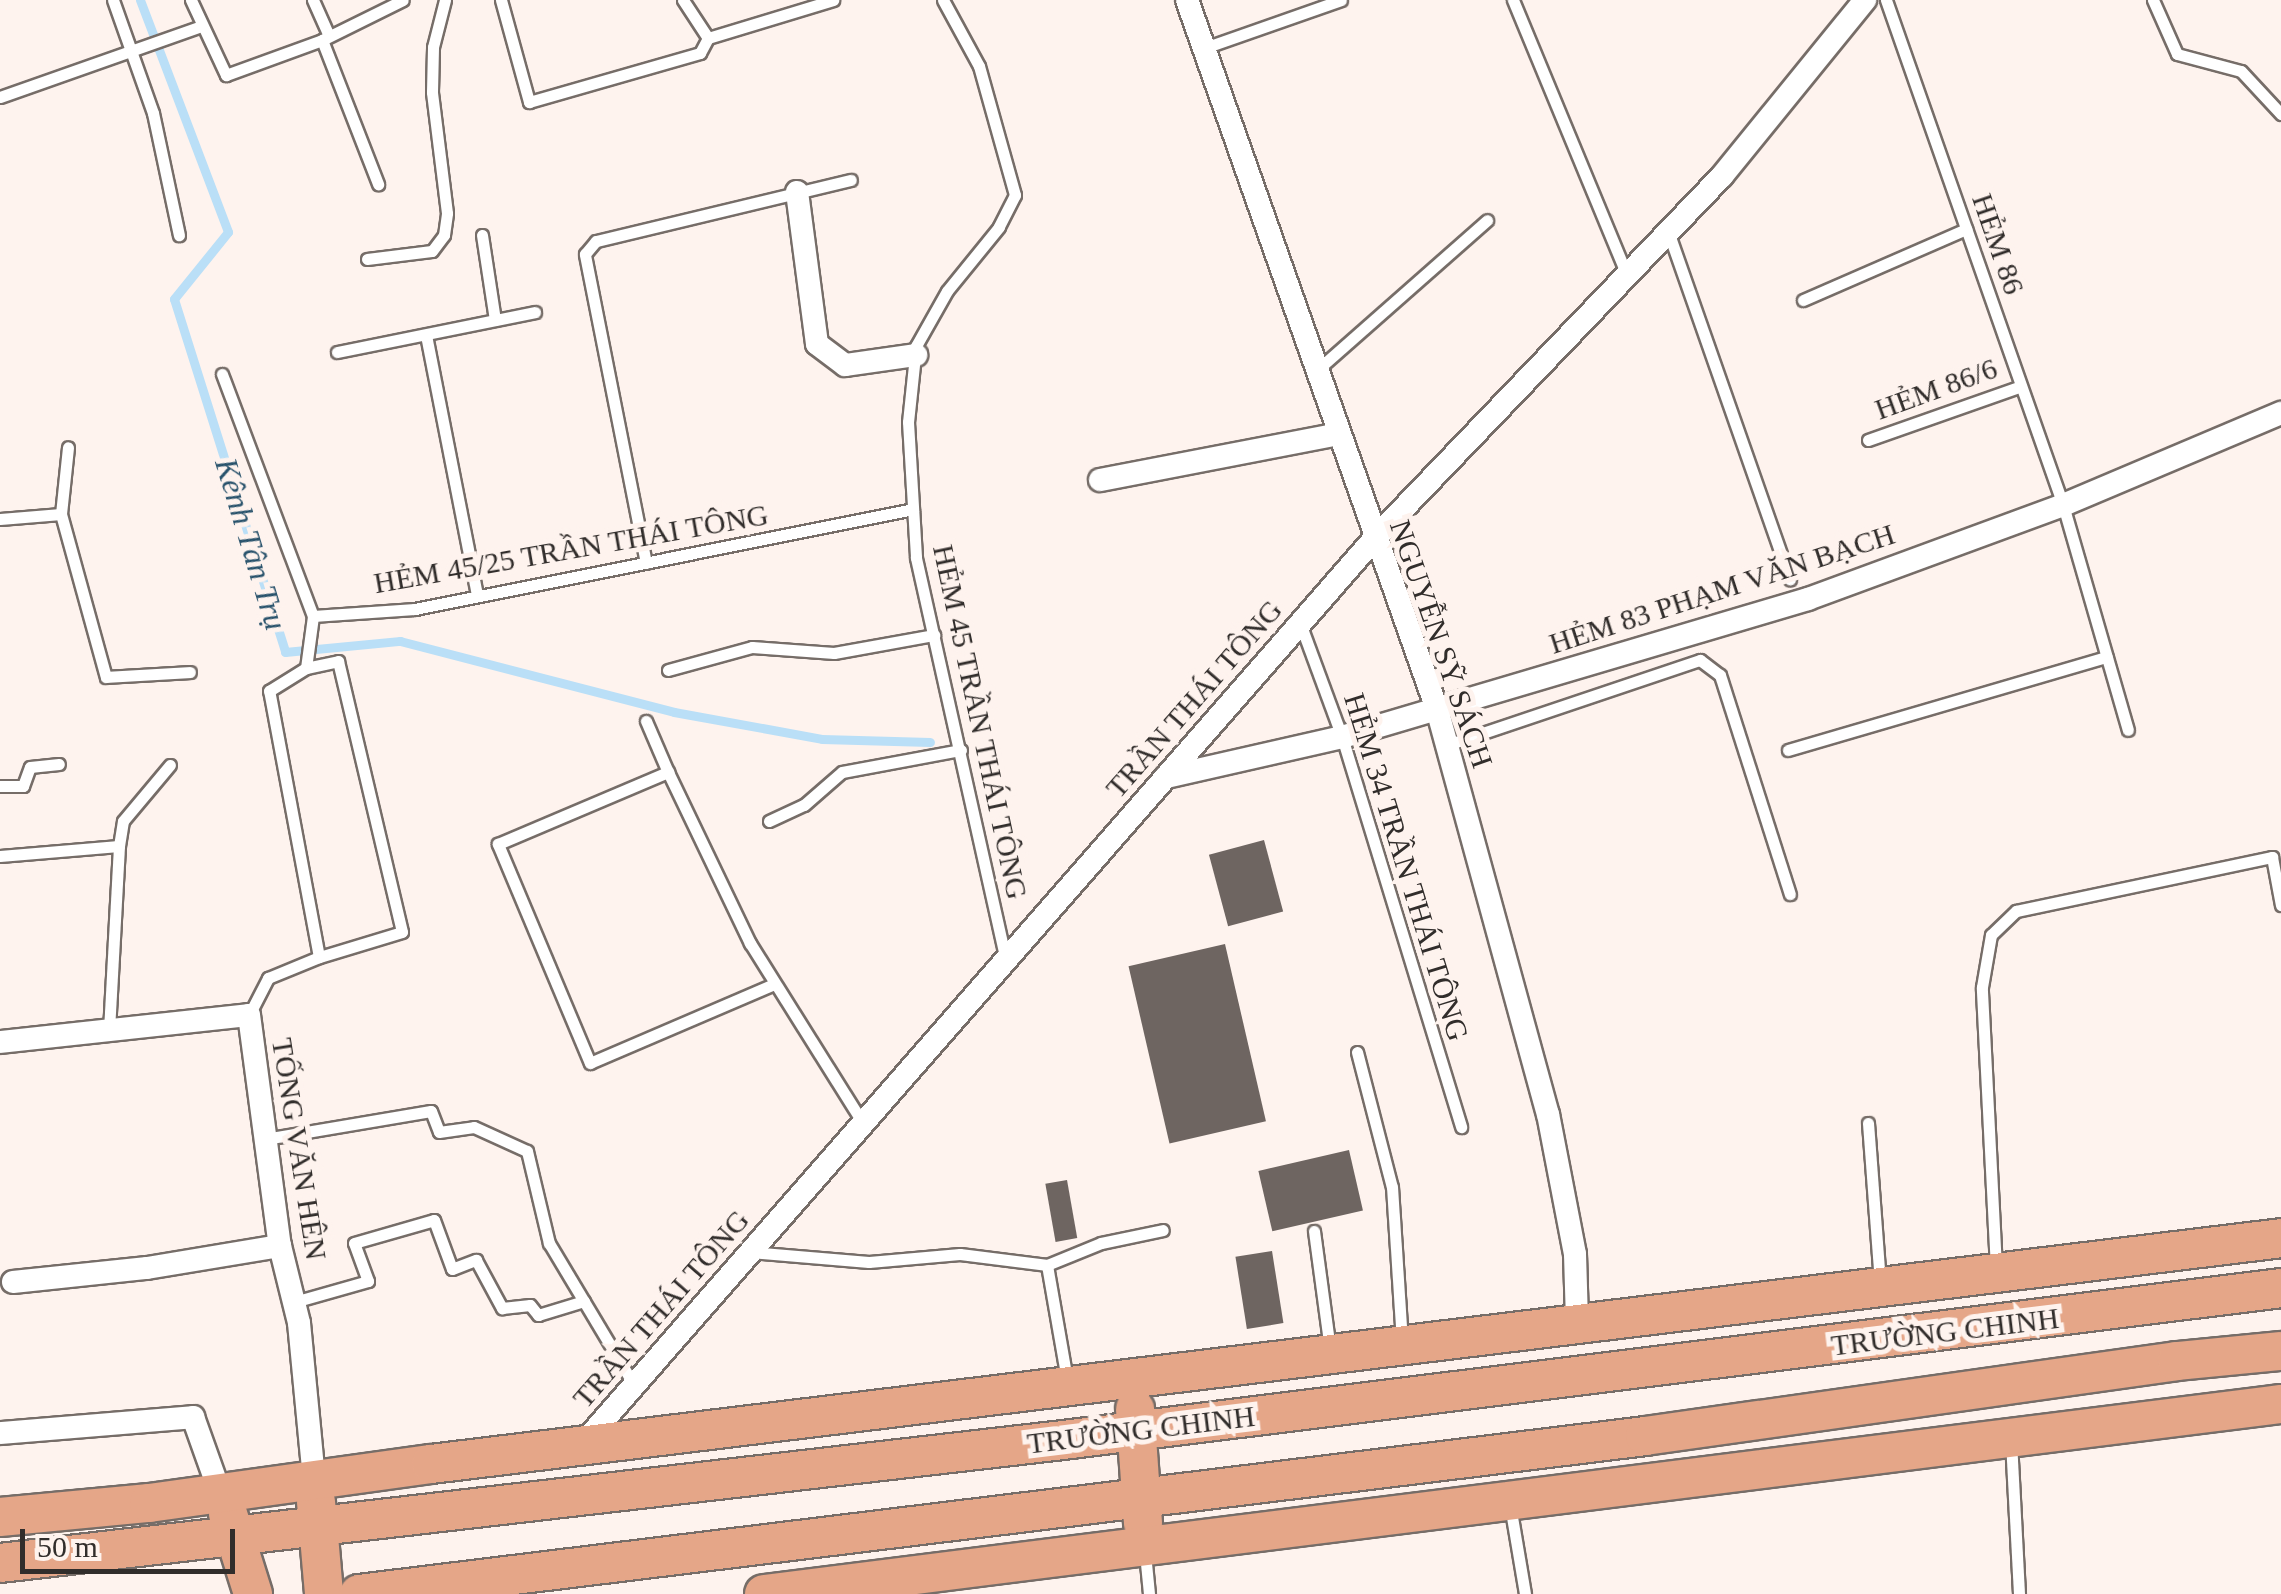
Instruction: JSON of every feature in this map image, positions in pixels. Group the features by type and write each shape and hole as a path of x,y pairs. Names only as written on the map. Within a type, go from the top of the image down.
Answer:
{"main road":[{"name":"TRƯỜNG CHINH","path":"0,1517 2281,1238"},
{"name":"TRƯỜNG CHINH","path":"0,1563 1136,1431 2281,1288"},
{"name":"TRƯỜNG CHINH","path":"359,1594 538,1569 1141,1499 2281,1351"},
{"path":"1132,1377 1144,1546"},
{"path":"764,1594 2281,1404"},
{"path":"314,1480 324,1594"},
{"path":"220,1493 253,1594"},
{"path":"502,1594 538,1569"}],"street":[{"name":"NGUYỄN SỸ SÁCH","path":"1187,0 1437,709 1548,1114 1574,1254 1578,1323"},
{"name":"TRẦN THÁI TÔNG","path":"578,1448 1374,538 1722,176 1866,0"},
{"path":"797,192 818,344 845,365 916,355"},
{"name":"HẺM 83 PHẠM VĂN BẠCH","path":"1166,777 1342,737 1808,599 2063,505 2281,412"},
{"path":"1100,480 1339,434"},
{"name":"TỐNG VĂN HÊN","path":"0,1042 248,1015 280,1246 294,1302 314,1480"},
{"path":"13,1282 147,1268 280,1246"},
{"path":"0,1433 193,1417 220,1493"}],"lane":[{"path":"113,0 139,50 178,235"},
{"path":"191,0 226,75 325,37 403,0"},
{"path":"313,0 378,184"},
{"path":"367,258 432,251 444,235 447,213 432,92 433,47 445,0"},
{"path":"501,0 529,102 700,54 708,38 791,6 833,0"},
{"path":"684,0 689,14 708,38"},
{"name":"HẺM 45 TRẦN THÁI TÔNG","path":"943,0 979,66 1015,195 999,228 947,291 916,355 908,422 916,558 1006,960"},
{"path":"1204,48 1341,0"},
{"path":"1512,0 1626,273"},
{"name":"HẺM 86","path":"1886,0 2063,505 2128,730"},
{"path":"2152,0 2177,54 2241,70 2281,114"},
{"path":"0,98 202,26"},
{"path":"646,563 586,254 596,241 851,180"},
{"path":"1316,370 1487,220"},
{"path":"1667,229 1790,579"},
{"path":"1802,300 1966,229"},
{"path":"482,235 495,320"},
{"path":"337,352 536,312"},
{"path":"426,335 477,596"},
{"path":"222,374 313,616 306,668"},
{"name":"HẺM 86/6","path":"1868,440 2021,386"},
{"path":"68,447 61,514 106,676 190,672"},
{"name":"HẺM 45/25 TRẦN THÁI TÔNG","path":"313,616 415,609 913,509"},
{"path":"0,519 61,514"},
{"name":"HẺM 34 TRẦN THÁI TÔNG","path":"1300,622 1342,737 1461,1127"},
{"path":"668,670 752,647 834,652 934,635"},
{"path":"1788,750 2107,657"},
{"path":"1447,745 1700,660 1720,675 1790,894"},
{"path":"248,1015 268,978 319,957 402,932 338,661 306,668 269,691 319,957"},
{"path":"646,721 774,984 864,1123"},
{"path":"769,821 804,805 842,772 961,750"},
{"path":"0,786 22,786 30,767 60,764"},
{"path":"108,1030 123,821 170,765"},
{"path":"668,772 498,844 590,1063 774,984"},
{"path":"0,856 119,846"},
{"path":"1996,1272 1982,987 1991,935 2016,911 2272,857 2281,905"},
{"path":"1357,1052 1392,1187 1402,1344"},
{"path":"266,1139 431,1111 439,1132 474,1126 527,1151 549,1243 634,1385"},
{"path":"1868,1124 1880,1286"},
{"path":"294,1302 368,1281 354,1243 434,1220 452,1269 476,1260 502,1308 530,1305 538,1315 584,1301"},
{"path":"750,1252 869,1262 960,1254 1048,1264 1101,1243 1163,1230"},
{"path":"1314,1231 1331,1353"},
{"path":"1048,1264 1068,1385"},
{"path":"2010,1437 2019,1594"},
{"path":"1509,1500 1524,1594"},
{"path":"1144,1546 1149,1594"}],"building":[{"path":"1264,840 1283,911 1228,926 1209,855"},
{"path":"1225,944 1266,1121 1169,1144 1129,966"},
{"path":"1349,1150 1363,1210 1272,1231 1258,1171"},
{"path":"1067,1180 1077,1238 1056,1242 1045,1184"},
{"path":"1272,1251 1283,1323 1247,1329 1235,1257"}],"waterway":[{"name":"Kênh Tân Trụ","path":"140,0 228,232 174,299 285,652 400,641 674,712 822,739 930,742"}]}
